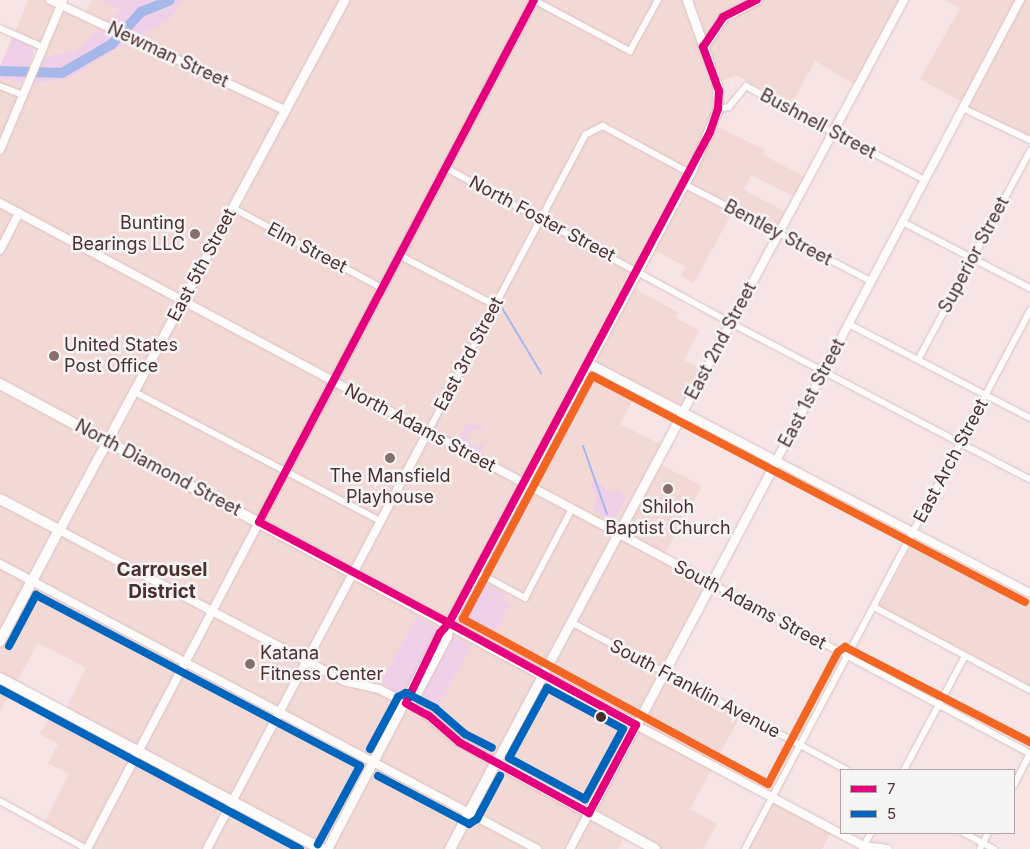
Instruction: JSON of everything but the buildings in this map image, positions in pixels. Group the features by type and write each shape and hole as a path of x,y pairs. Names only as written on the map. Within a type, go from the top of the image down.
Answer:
{"highway":[{"name":"North Diamond Street","path":"0,384 636,724"},
{"path":"0,499 59,530 0,641"},
{"path":"0,678 320,849"},
{"name":"East 1st Street","path":"589,813 636,724"},
{"path":"450,849 496,762 656,849"}],"main road":[{"name":"East 5th Street","path":"59,530 344,0"},
{"path":"687,0 710,65"},
{"path":"703,47 723,17 757,0"},
{"path":"327,849 406,703 408,694 440,632 449,623 690,173 718,109 717,83"},
{"path":"588,363 776,461"},
{"name":"East 2nd Street","path":"496,762 682,412"},
{"name":"East 1st Street","path":"636,724 776,461"}],"street":[{"name":"Newman Street","path":"50,0 62,2 105,26 285,110"},
{"path":"0,801 87,849 534,0 630,51 658,0"},
{"name":"East 2nd Street","path":"682,412 904,0"},
{"name":"East 1st Street","path":"776,461 1020,0"},
{"path":"0,150 62,2"},
{"path":"0,28 42,50"},
{"path":"0,86 23,93"},
{"name":"Bushnell Street","path":"718,109 729,107 746,86 925,180"},
{"path":"963,108 1030,140"},
{"name":"East 3rd Street","path":"206,849 582,139 593,128 603,126 690,173"},
{"name":"Superior Street","path":"918,360 1030,151"},
{"name":"North Foster Street","path":"446,168 731,323 1030,478"},
{"name":"Bentley Street","path":"684,184 871,282"},
{"name":"North Adams Street","path":"0,203 524,483"},
{"name":"Elm Street","path":"233,208 382,288"},
{"path":"0,250 20,213"},
{"path":"902,222 1030,288"},
{"path":"399,255 495,305"},
{"name":"East Arch Street","path":"745,849 1030,311"},
{"path":"848,324 1030,418"},
{"path":"134,391 381,520"},
{"path":"776,461 1030,593"},
{"name":"South Adams Street","path":"524,483 1030,754"},
{"path":"476,572 525,598 572,509"},
{"path":"59,530 344,681 379,689 406,703 429,716 459,742 496,762"},
{"path":"0,564 537,849"},
{"path":"874,607 1030,690"},
{"name":"South Franklin Avenue","path":"570,622 845,769"},
{"path":"905,769 965,656"},
{"path":"636,724 863,848 888,849"},
{"path":"1015,783 1030,754"},
{"path":"570,849 589,813"},
{"path":"863,848 870,834"},
{"path":"965,834 981,846 994,849"},
{"path":"981,846 987,834"}],"shaded area":[{"path":"28,0 67,0 66,3 86,12 92,0 100,0 122,10 76,51 43,57 48,46 15,32"},
{"path":"100,0 184,0 168,21 138,36 107,22 121,10"},
{"path":"184,0 900,0 855,85 815,61 791,105 736,75 717,83 714,125 765,150 763,155 805,177 795,197 751,175 744,190 786,212 775,235 732,213 694,283 681,276 685,266 653,250 633,288 678,312 675,318 699,330 684,360 709,373 689,411 640,386 620,424 668,448 660,464 702,486 661,561 712,589 668,672 743,711 690,809 717,824 703,849 658,849 627,832 618,849 92,849 44,822 69,774 48,763 58,744 40,734 56,706 65,711 86,668 38,643 0,712 0,79 31,85 69,78 158,24 165,23"},
{"path":"945,0 1030,0 1030,136 967,107 968,105 920,79 960,8"},
{"path":"100,28 129,42 69,78 31,85 43,57 76,51"},
{"path":"13,36 34,45 33,55 22,83 0,79 0,66"},
{"path":"468,422 484,428 483,431 473,428 467,441 476,447 487,440 480,453 457,440"},
{"path":"595,479 611,493 617,490 626,497 614,521 593,510 596,503 591,484"},
{"path":"914,539 1030,600 1030,686 879,607"},
{"path":"482,581 506,594 504,600 511,604 492,638 461,621"},
{"path":"416,617 471,646 436,712 381,683"},
{"path":"774,800 832,830 822,849 747,849"}],"waterway":[{"path":"0,71 62,73 112,44 141,12 170,0"},
{"path":"502,308 541,373"},
{"path":"583,446 607,514"}],"tunnel":[{"path":"710,65 717,83"}],"transit line":[{"name":"7","path":"449,623 259,522 534,0"},
{"name":"7","path":"449,623 710,132 718,109 719,91 703,47 723,17 757,0"},
{"path":"1025,602 592,376 463,619 768,784 838,652 845,647 1030,742"},
{"name":"5","path":"9,646 36,595 360,766 318,844"},
{"name":"7","path":"449,623 636,725 589,813 459,742 429,716 406,703 440,633 449,623"},
{"name":"5","path":"547,688 623,729 585,799 509,758 547,688"},
{"name":"5","path":"0,689 300,849"},
{"name":"5","path":"370,749 398,697 406,693 435,708 465,734 492,748"},
{"name":"5","path":"378,776 469,824 477,819 500,776"}],"place":[{"name":"Bunting Bearings LLC","path":"195,234"},
{"name":"United States Post Office","path":"54,356"},
{"name":"The Mansfield Playhouse","path":"390,458"},
{"name":"Shiloh Baptist Church","path":"668,489"},
{"name":"Katana Fitness Center","path":"250,664"}],"district":[{"name":"Carrousel District","path":"162,581"}]}
